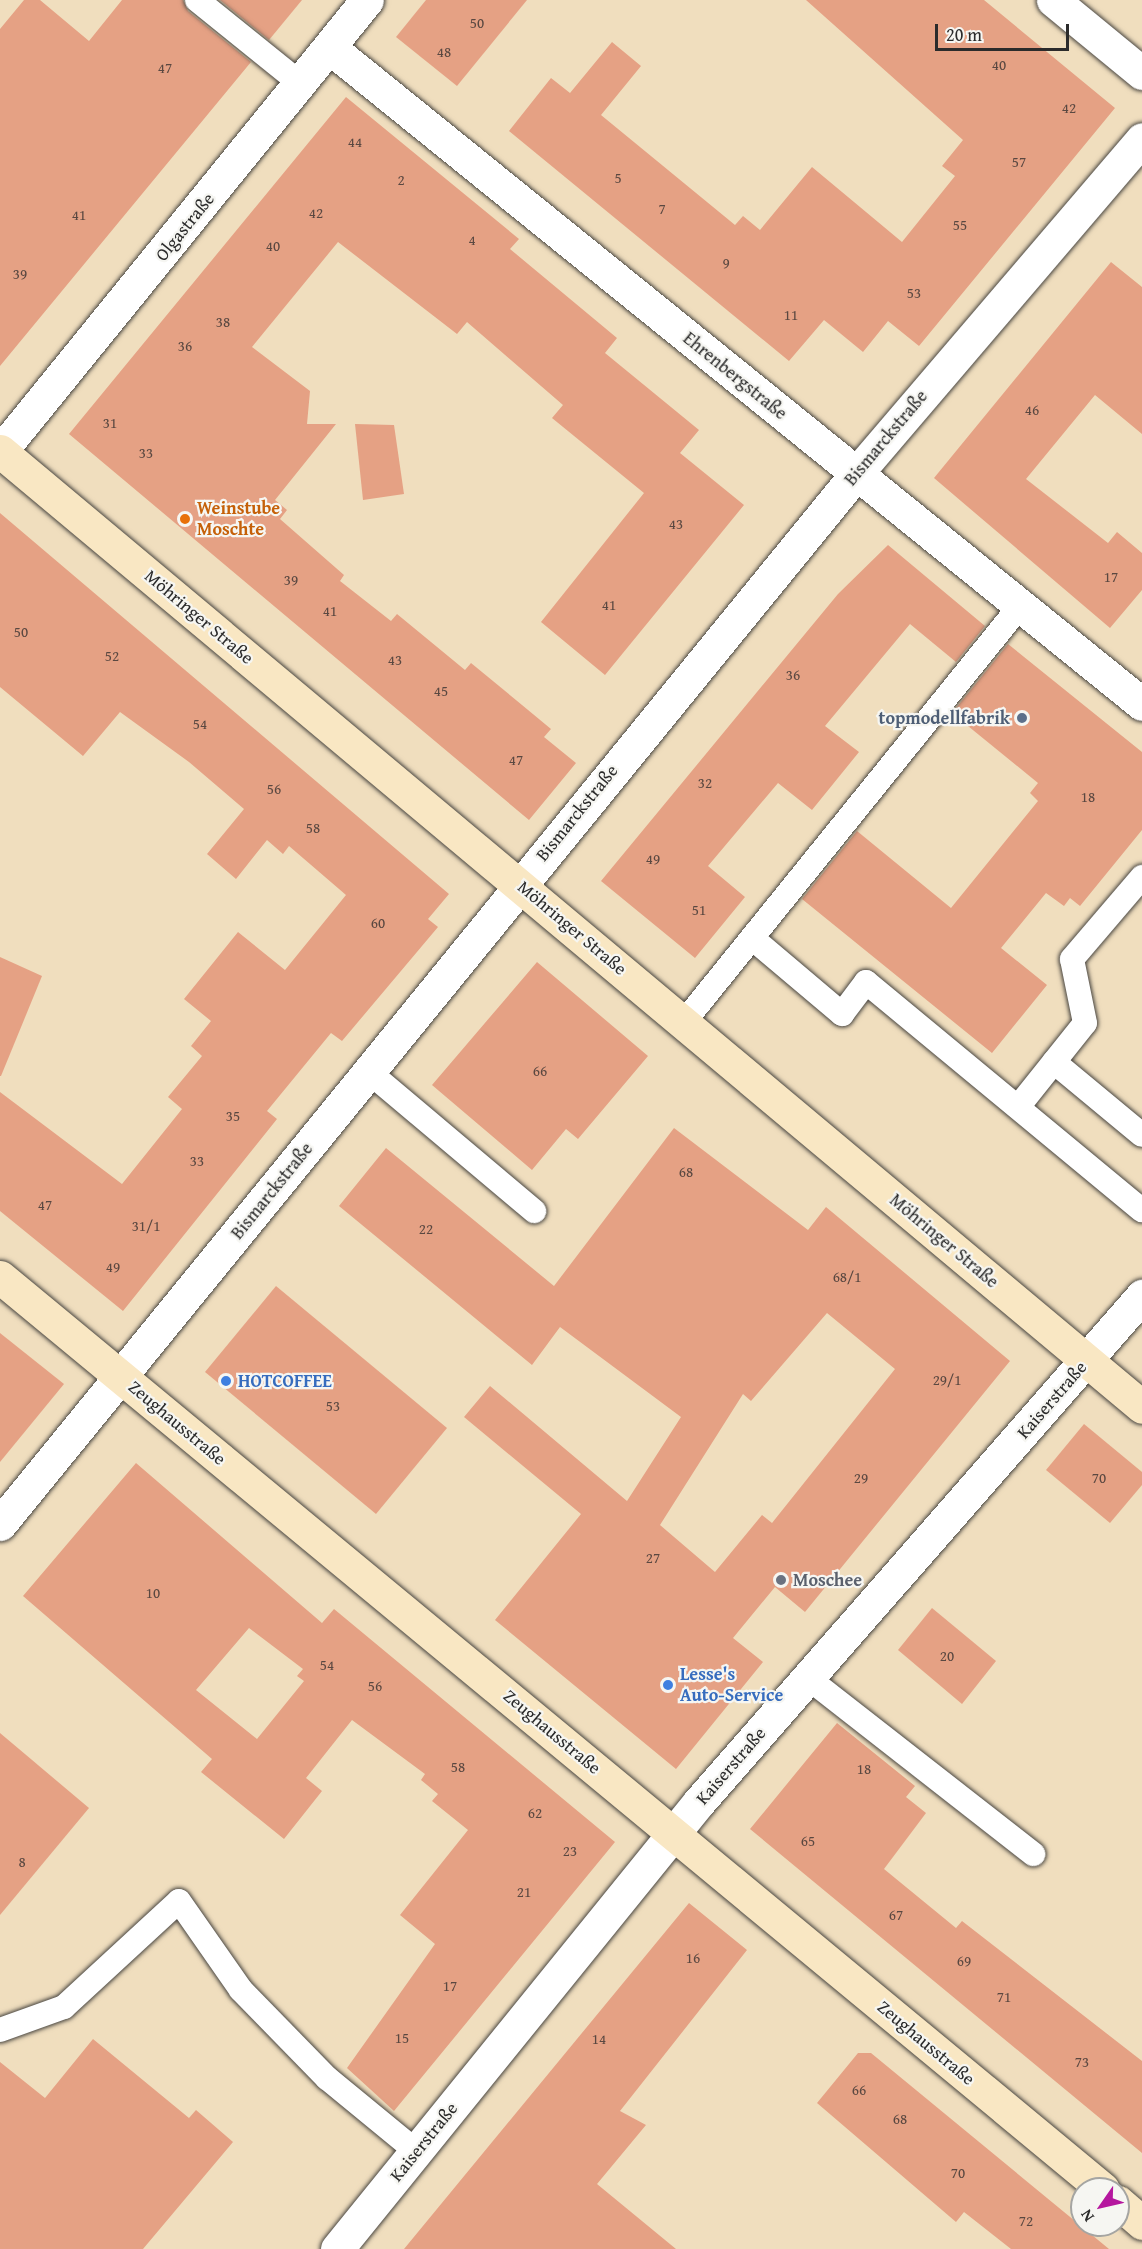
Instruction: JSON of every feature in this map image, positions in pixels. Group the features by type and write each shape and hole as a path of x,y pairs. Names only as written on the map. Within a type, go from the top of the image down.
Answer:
{"street":[{"name":"Olgastraße","path":"0,451 367,0"},
{"path":"1053,0 1142,73"},
{"name":"Ehrenbergstraße","path":"329,47 1142,704"},
{"name":"Bismarckstraße","path":"0,1524 856,474 1142,140"},
{"name":"Möhringer Straße","path":"0,451 1142,1407"},
{"name":"Zeughausstraße","path":"0,1276 1089,2177"},
{"name":"Kaiserstraße","path":"337,2249 674,1833 1142,1296"},
{"path":"1130,2212 1142,2223"}],"lane":[{"path":"197,0 300,83"},
{"path":"684,1022 1020,606"},
{"path":"1018,1107 1085,1023 1072,959 1142,877"},
{"path":"752,938 842,1014 866,982 1142,1210"},
{"path":"1054,1062 1142,1135"},
{"path":"369,1072 534,1211"},
{"path":"808,1678 1033,1854"},
{"path":"0,2030 64,2007 179,1901 241,1990 327,2078 417,2151"}],"building":[{"path":"24,0 40,0 89,41 122,0 183,0 188,11 251,62 0,366 0,29"},
{"path":"220,0 302,0 269,40"},
{"path":"426,0 527,0 457,86 396,37"},
{"path":"806,0 984,0 1115,108 919,346 888,321 863,352 824,320 789,361 509,131 551,78 570,93 612,42 641,66 601,115 735,225 743,216 760,230 812,167 902,242 955,176 942,166 963,140"},
{"path":"346,97 519,239 510,249 617,338 605,353 699,430 680,453 744,505 605,675 541,622 644,493 552,418 563,405 467,322 457,334 338,242 252,347 310,391 307,424 336,424 275,500 287,510 280,519 344,575 340,581 391,621 397,614 465,670 471,663 522,705 551,729 544,737 576,763 529,820 69,434"},
{"path":"1111,262 1142,287 1142,434 1095,395 1026,479 1108,543 1117,532 1142,553 1142,590 1110,628 934,478"},
{"path":"355,424 394,425 404,494 363,500"},
{"path":"0,513 449,894 428,919 438,927 342,1041 331,1033 267,1111 277,1119 123,1311 0,1211 0,1092 122,1184 182,1109 168,1097 202,1056 191,1046 211,1021 184,999 238,932 285,970 346,895 289,846 283,854 267,840 236,879 207,854 244,809 189,762 120,712 83,756 0,687"},
{"path":"888,545 985,626 956,662 910,624 825,726 859,752 812,810 778,783 708,866 745,897 695,958 601,881 838,594"},
{"path":"1008,644 1142,752 1142,830 1080,906 1070,898 1064,906 1046,893 1001,948 1047,985 992,1053 802,899 857,831 951,908 1038,801 1030,793 1038,783 952,713"},
{"path":"0,957 42,976 1,1076 0,1076"},
{"path":"537,962 648,1056 578,1139 566,1129 532,1170 432,1085"},
{"path":"674,1128 808,1230 826,1207 1010,1361 805,1612 775,1587 733,1638 763,1662 676,1769 495,1620 581,1514 464,1417 490,1386 627,1501 681,1417 560,1327 532,1365 339,1206 386,1148 554,1286","holes":["827,1313 895,1369 772,1523 762,1515 715,1572 660,1525 743,1394 751,1401"]},
{"path":"276,1286 447,1428 376,1514 205,1372"},
{"path":"0,1333 64,1384 0,1462"},
{"path":"1084,1424 1142,1472 1142,1485 1110,1523 1046,1470"},
{"path":"136,1463 322,1623 334,1609 615,1842 394,2111 347,2068 435,1944 400,1915 468,1830 432,1801 438,1794 421,1780 425,1774 352,1720 306,1778 322,1791 284,1839 201,1772 212,1759 23,1596","holes":["249,1628 303,1669 297,1676 304,1681 257,1739 196,1690"]},
{"path":"932,1608 996,1661 962,1704 898,1650"},
{"path":"837,1723 915,1786 906,1797 926,1813 884,1869 956,1928 962,1921 1142,2061 1142,2153 750,1829"},
{"path":"0,1733 89,1808 0,1915"},
{"path":"689,1903 747,1950 620,2111 646,2125 597,2184 676,2249 404,2249"},
{"path":"93,2039 189,2118 196,2110 233,2142 143,2249 0,2249 0,2062 45,2098"},
{"path":"858,2053 871,2053 1070,2217 1070,2237 1094,2237 1109,2249 1011,2249 964,2212 956,2222 817,2103"}],"place":[{"name":"Weinstube Moschte","path":"185,519"},
{"name":"topmodellfabrik","path":"1022,718"},
{"name":"HOTCOFFEE","path":"226,1381"},
{"name":"Moschee","path":"781,1580"},
{"name":"Lesse's Auto-Service","path":"668,1685"}]}
